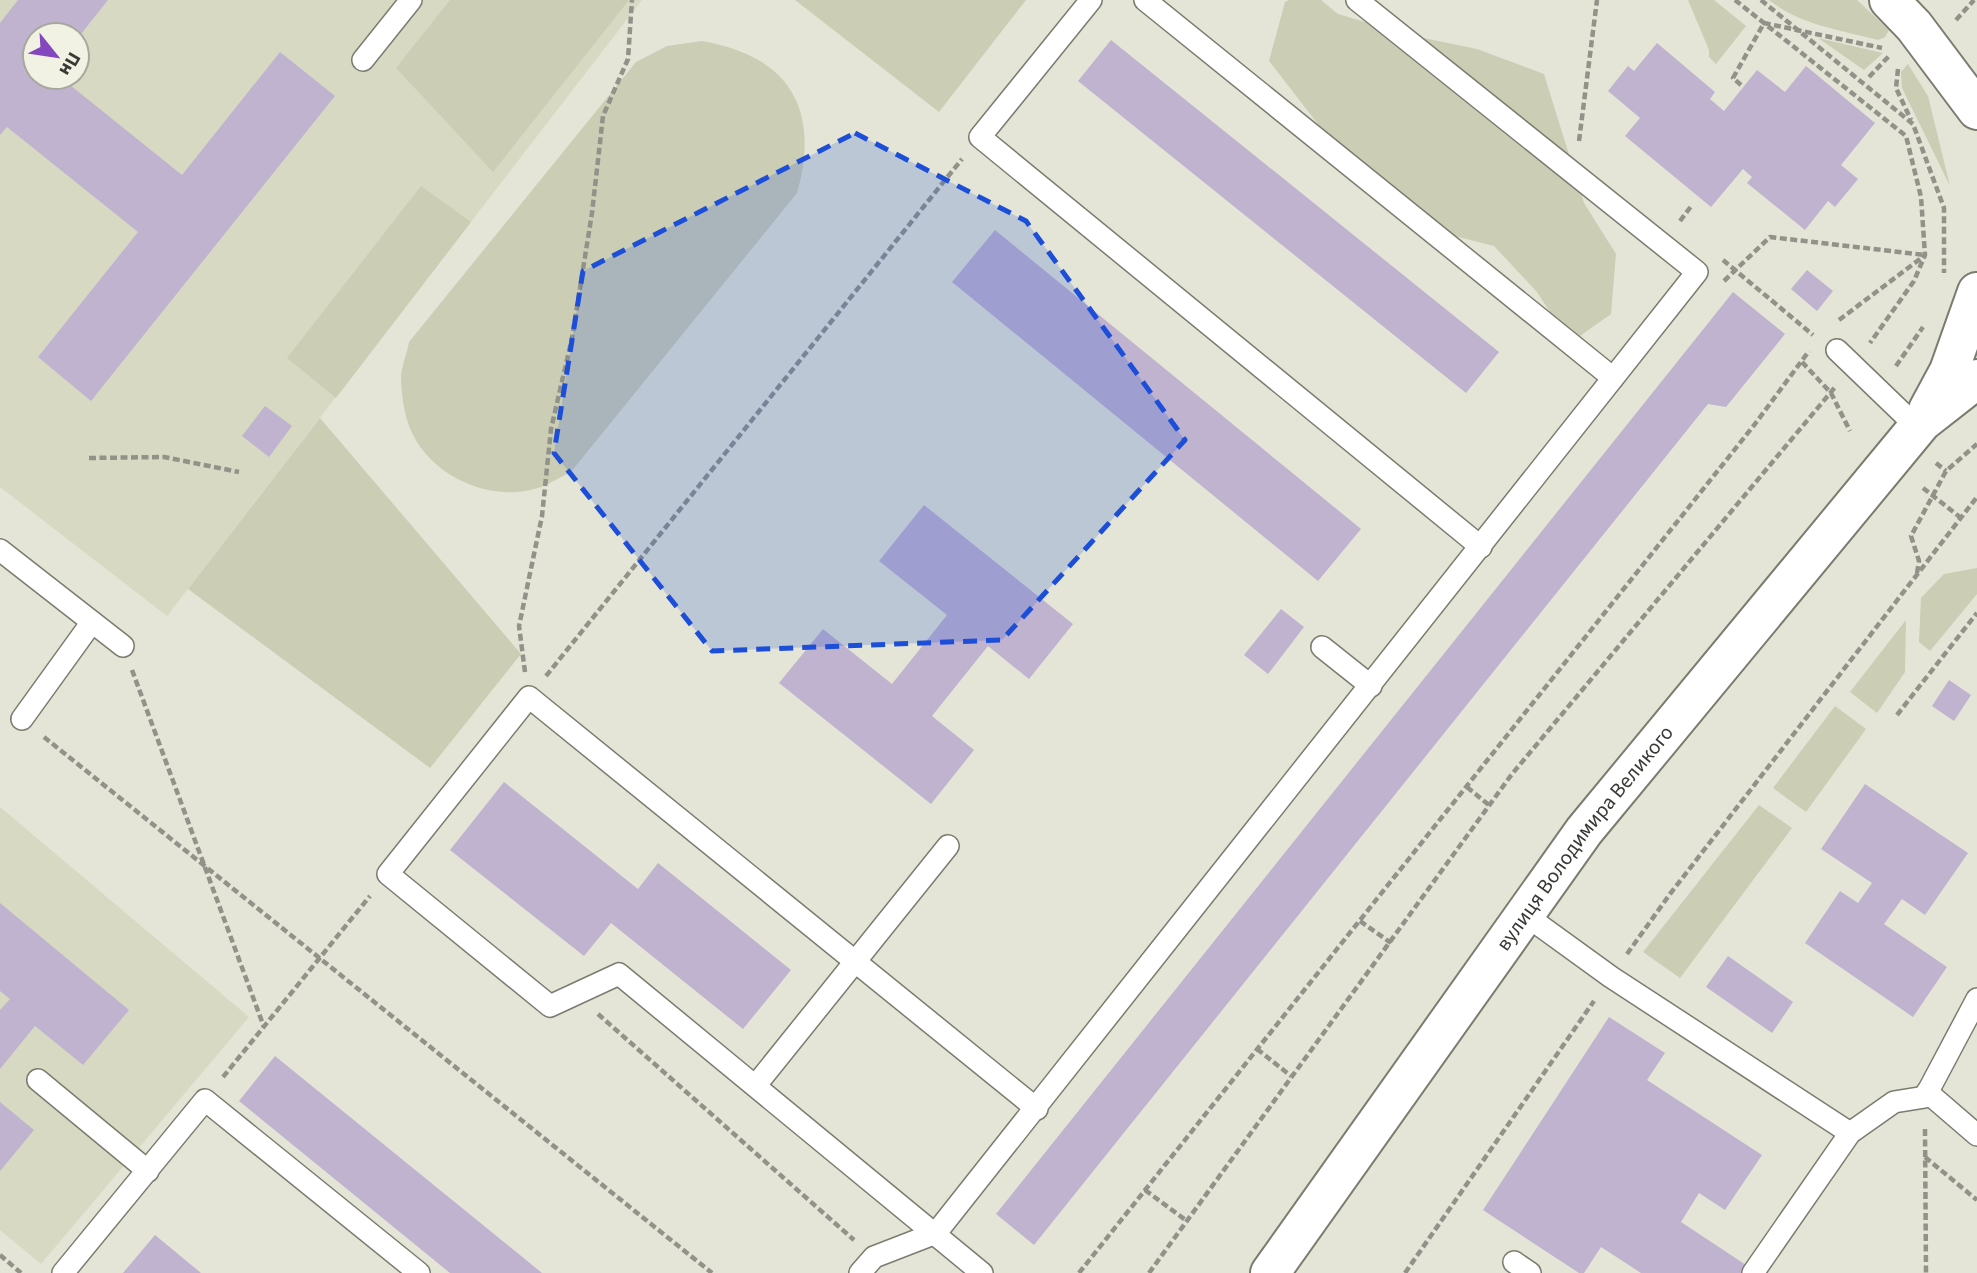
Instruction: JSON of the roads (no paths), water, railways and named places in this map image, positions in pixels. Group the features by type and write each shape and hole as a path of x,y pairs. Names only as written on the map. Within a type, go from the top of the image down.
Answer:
{"main road":[{"path":"1889,0 1914,26 1977,110"},
{"name":"вулиця Володимира Великого","path":"1270,1273 1584,831 1920,424 1949,370 1977,292"},
{"name":"вулиця Володимира Великого","path":"1920,424 1977,379"}],"lane":[{"path":"363,60 411,0"},
{"path":"1091,0 980,137 1481,547"},
{"path":"1145,0 1614,378"},
{"path":"867,1265 936,1233 1037,1109 1697,272 1357,0"},
{"path":"1837,350 1920,424"},
{"path":"0,550 123,646"},
{"path":"22,719 92,622"},
{"path":"1322,647 1371,686"},
{"path":"982,1273 619,974 550,1006 388,874 529,697 1037,1109"},
{"path":"756,1085 948,846"},
{"path":"1524,914 1611,977 1850,1133"},
{"path":"1753,1273 1850,1133 1894,1101 1926,1094 1977,999"},
{"path":"37,1080 148,1171"},
{"path":"1926,1094 1977,1135"},
{"path":"63,1273 205,1100 419,1273"}]}
